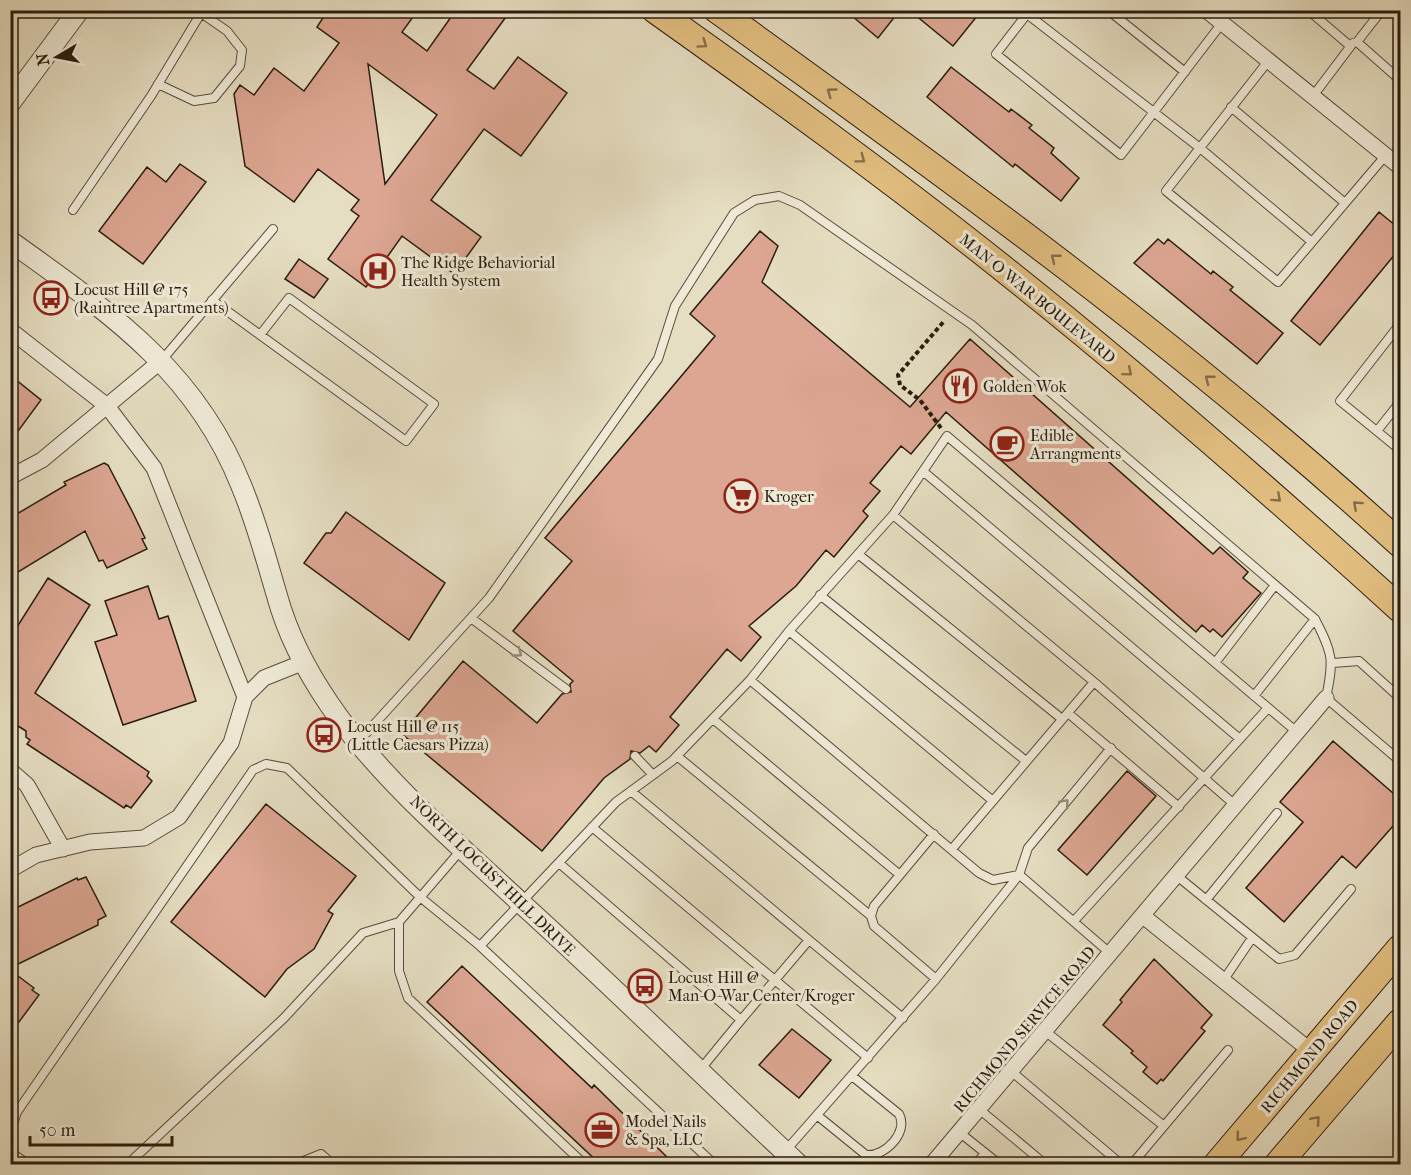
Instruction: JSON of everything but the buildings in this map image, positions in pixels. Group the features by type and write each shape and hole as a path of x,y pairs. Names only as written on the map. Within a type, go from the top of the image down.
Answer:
{"main road":[{"name":"MAN O WAR BOULEVARD","path":"655,10 855,155 1012,275 1252,477 1401,609"},
{"path":"717,10 1033,240 1222,389 1401,544"},
{"name":"RICHMOND ROAD","path":"1217,1164 1401,948"},
{"path":"1278,1164 1401,1022"}],"street":[{"path":"10,103 79,10"},
{"path":"1206,10 1401,167"},
{"path":"1222,23 1232,10"},
{"name":"NORTH LOCUST HILL DRIVE","path":"10,241 133,332 162,360 185,388 224,446 260,534 282,611 304,662 314,682 358,742 461,850 522,904 699,1072 786,1161"},
{"path":"10,330 107,406 154,468 245,697"},
{"path":"10,477 42,460 162,360"},
{"path":"10,870 36,855 90,842 144,838 179,817 231,743 245,697 264,678 304,662"},
{"name":"RICHMOND SERVICE ROAD","path":"932,1164 1326,698"},
{"path":"10,770 27,784 63,849"},
{"path":"1143,916 1312,1052"}],"lane":[{"path":"1108,10 1185,72"},
{"path":"1312,96 1349,45 1357,42 1382,10"},
{"path":"73,210 158,84 201,11 227,31 242,50 240,66 214,98 194,101 158,84"},
{"path":"1222,23 1185,72 1154,112 1121,155 996,54 1028,12 1154,112 1200,148 1312,242"},
{"path":"1311,12 1349,45"},
{"path":"1357,42 1401,80"},
{"path":"1269,60 1166,191 1278,282 1386,155"},
{"path":"1231,107 1345,203"},
{"path":"358,742 489,598 658,359 675,306 734,213 755,200 779,196 800,205 954,312 1315,619 1328,644 1333,663 1326,698 1401,761"},
{"path":"162,360 273,229"},
{"path":"212,300 260,335 406,441 434,404 289,298 260,335"},
{"path":"1401,324 1340,400 1401,450"},
{"path":"1377,431 1401,402"},
{"path":"480,946 616,802 677,756 750,680 789,631 893,515 947,436 1298,733"},
{"path":"924,472 1240,740"},
{"path":"893,515 1094,682 1236,806"},
{"path":"858,554 1065,716 1111,748 1179,807"},
{"path":"1215,663 1275,585"},
{"path":"820,596 1026,761"},
{"path":"471,618 566,689"},
{"path":"1254,696 1315,619"},
{"path":"789,631 993,801"},
{"path":"1333,663 1359,661 1401,698"},
{"path":"750,680 979,873 993,880 1018,875"},
{"path":"952,849 1094,682"},
{"path":"1074,921 1268,708"},
{"path":"712,719 900,875"},
{"path":"786,1161 818,1116 936,979 1018,875 1028,848 1111,748"},
{"path":"635,756 653,775"},
{"path":"677,756 871,916"},
{"path":"10,1133 17,1112 253,770 266,764 287,768 420,897 480,946 714,1164"},
{"path":"631,791 903,1018"},
{"path":"1206,900 1277,813"},
{"path":"592,827 774,982 868,1058"},
{"path":"934,834 874,906 871,916 874,926 936,979"},
{"path":"128,1164 284,1018 363,933 399,922 461,850"},
{"path":"560,863 741,1020"},
{"path":"1018,875 1111,954"},
{"path":"1177,876 1279,959 1287,959 1295,955 1351,889"},
{"path":"399,922 399,971 408,998 584,1164"},
{"path":"1223,981 1252,939"},
{"path":"699,1072 810,940"},
{"path":"1045,1031 1164,1126"},
{"path":"1132,1164 1228,1050"},
{"path":"1011,1071 1121,1164"},
{"path":"818,1116 866,1155 875,1156 883,1152 903,1128 902,1120 899,1114 852,1076"},
{"path":"979,1109 1046,1164"},
{"path":"959,1132 999,1164"},
{"path":"10,1152 28,1164"},
{"path":"976,1164 985,1153"},
{"path":"296,1164 321,1154 333,1164"}],"path":[{"path":"947,436 920,400 900,385 898,375 906,363 954,312"}],"place":[{"name":"The Ridge Behaviorial Health System","path":"378,271"},
{"name":"Locust Hill @ 175 (Raintree Apartments)","path":"51,298"},
{"name":"Golden Wok","path":"960,386"},
{"name":"Edible Arrangments","path":"1007,444"},
{"name":"Kroger","path":"741,496"},
{"name":"Locust Hill @ 115 (Little Caesars Pizza)","path":"324,735"},
{"name":"Locust Hill @ Man-O-War Center/Kroger","path":"645,986"},
{"name":"Model Nails & Spa, LLC","path":"602,1130"}]}
